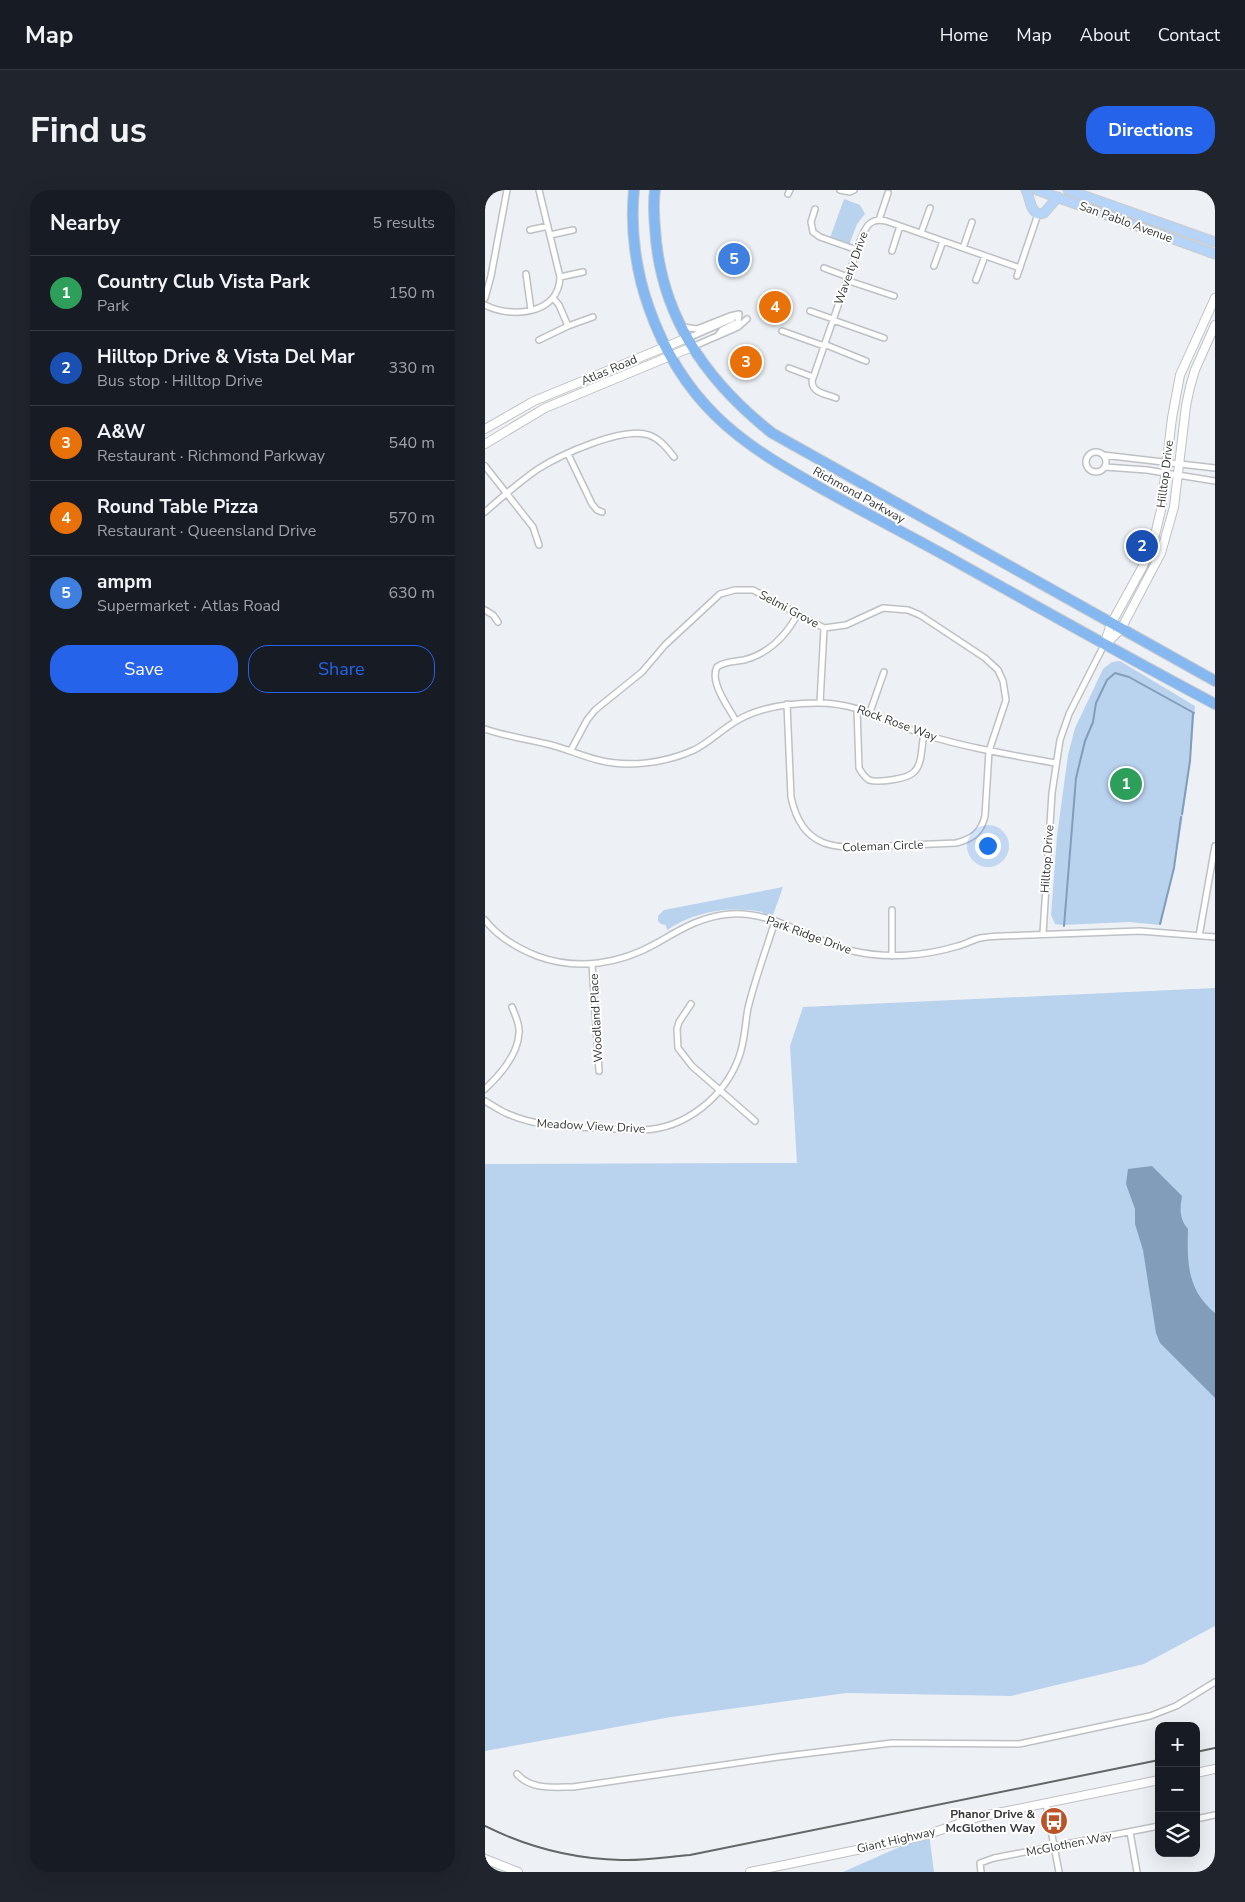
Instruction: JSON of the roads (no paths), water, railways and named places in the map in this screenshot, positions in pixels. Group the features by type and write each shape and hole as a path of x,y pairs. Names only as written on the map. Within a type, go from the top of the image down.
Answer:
{"highway":[{"name":"Richmond Parkway","path":"634,190 634,233 640,277 652,316 665,346 690,386 730,430 757,450 801,477 956,561 1104,645 1215,704"},
{"name":"Richmond Parkway","path":"655,190 658,258 666,292 679,325 706,368 747,414 772,433 1215,681"}],"main road":[{"path":"1026,190 1032,208 1038,214 1044,213 1058,198"},
{"name":"San Pablo Avenue","path":"1037,190 1215,254"},
{"name":"San Pablo Avenue","path":"1068,190 1215,242"}],"street":[{"path":"485,298 507,190"},
{"path":"485,305 514,313 531,310 554,298 558,291 561,277 539,190"},
{"path":"839,190 849,192 854,190"},
{"path":"879,220 888,193"},
{"path":"921,233 930,208"},
{"path":"815,209 811,222 813,232 820,237 857,250"},
{"path":"1017,276 1038,214"},
{"name":"Waverly Drive","path":"812,379 857,250 867,226 873,220 900,226 1020,268"},
{"path":"963,248 972,222"},
{"path":"530,230 548,226"},
{"path":"892,252 900,226"},
{"path":"551,235 573,230"},
{"path":"934,266 943,241"},
{"path":"976,280 985,256"},
{"path":"824,268 847,279 894,296"},
{"path":"561,277 583,272"},
{"path":"526,274 531,310"},
{"path":"554,298 568,326"},
{"name":"Hilltop Drive","path":"1043,934 1046,864 1055,763 1060,740 1069,714 1104,645 1111,624 1150,550 1161,510 1175,397 1180,376 1215,298"},
{"path":"810,311 884,338"},
{"name":"Atlas Road","path":"485,444 545,408 671,355 739,314 737,322 722,330 719,335"},
{"path":"679,325 687,329 697,329 730,316 735,316"},
{"path":"539,340 568,326 593,317"},
{"name":"Atlas Road","path":"485,428 529,403 665,346 719,335 741,325 747,319"},
{"name":"Hilltop Drive","path":"1104,645 1121,629 1161,553 1170,524 1189,388 1215,325"},
{"path":"782,331 866,361"},
{"path":"789,368 812,379 812,385 815,390 836,398"},
{"path":"485,512 506,492 543,466 600,440 638,433 649,435 660,441 674,457"},
{"path":"1215,468 1103,455 1100,452 1092,452 1086,461 1088,469 1091,471 1099,472 1105,467 1166,473 1215,481"},
{"path":"568,454 592,504 597,510 602,512"},
{"path":"1103,455 1105,467"},
{"path":"485,466 533,527 539,545"},
{"name":"Selmi Grove","path":"571,750 587,720 595,710 642,672 665,645 720,594 735,590 753,590 824,628 847,625 883,608 908,610 920,615 985,658 998,670 1003,681 1006,700 989,751"},
{"path":"485,610 493,615 498,622"},
{"path":"736,721 714,678 715,671 721,664 744,660 767,650 785,634 797,614"},
{"path":"820,703 824,628"},
{"path":"870,712 884,672"},
{"name":"Rock Rose Way","path":"485,730 571,750 599,761 616,763 654,762 695,750 714,739 736,721 753,712 787,704 820,703 847,706 870,712 924,735 989,751 1055,763"},
{"name":"Coleman Circle","path":"787,704 791,797 794,810 799,822 808,833 829,845 840,848 956,843 968,840 977,834 982,827 985,816 989,751"},
{"path":"857,709 859,768 864,776 871,780 906,778 915,772 924,735"},
{"path":"1199,936 1215,846"},
{"path":"892,910 892,956"},
{"name":"Park Ridge Drive","path":"485,920 493,930 510,943 549,960 571,964 616,961 636,954 689,924 709,917 731,914 753,915 775,921 852,951 892,956 919,954 959,946 980,938 1043,934 1140,931 1215,937"},
{"name":"Meadow View Drive","path":"485,1101 506,1114 532,1123 557,1126 643,1130 671,1125 684,1120 705,1106 729,1079 739,1057 752,996 775,921"},
{"name":"Woodland Place","path":"593,964 599,1071"},
{"path":"691,1004 679,1022 677,1029 679,1048 692,1066 755,1121"},
{"path":"485,1089 498,1077 512,1057 517,1042 519,1034 518,1023 512,1007"},
{"path":"517,1774 523,1782 542,1788 573,1787 778,1757 892,1744 1019,1744 1150,1716 1177,1706 1215,1682"},
{"path":"1200,1772 1215,1769"},
{"name":"Giant Highway","path":"750,1872 910,1838 978,1817 1155,1781"},
{"path":"1045,1804 1059,1872"},
{"path":"1200,1818 1215,1815"},
{"name":"McGlothen Way","path":"981,1872 980,1863 995,1858 1155,1827"},
{"path":"1130,1832 1137,1872"},
{"path":"485,1859 518,1872"}],"waterway":[{"path":"1064,926 1076,778 1085,741 1093,722 1096,703 1107,680 1115,673 1129,677 1194,713"},
{"path":"1182,814 1190,761 1193,713"},
{"path":"1160,924 1174,868 1181,817"}],"railway":[{"path":"1200,1751 1215,1748"},
{"path":"485,1826 534,1846 568,1854 603,1859 655,1859 690,1855 1155,1761"}],"place":[{"name":"ampm","path":"734,259"},
{"name":"Round Table Pizza","path":"775,307"},
{"name":"A&W","path":"746,362"},
{"name":"Hilltop Drive & Vista Del Mar","path":"1142,546"},
{"name":"Country Club Vista Park","path":"1126,784"},
{"name":"Phanor Drive & McGlothen Way","path":"1054,1821"}]}
